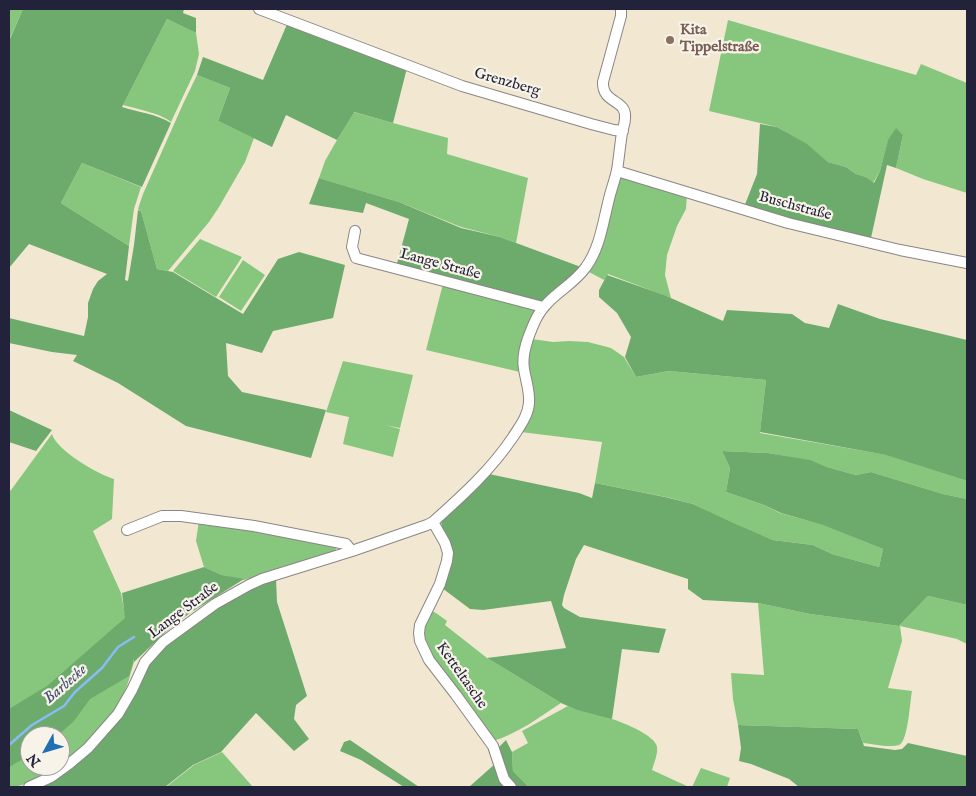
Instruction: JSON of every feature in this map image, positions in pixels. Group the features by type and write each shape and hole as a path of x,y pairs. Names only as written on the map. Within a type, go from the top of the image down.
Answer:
{"street":[{"name":"Grenzberg","path":"259,9 462,86 591,124 623,131"},
{"path":"621,9 621,16 603,86 606,94 619,104 624,111 623,131"},
{"name":"Lange Straße","path":"29,787 51,777 88,748 118,714 145,662 163,642 181,628 224,599 255,582 352,551 433,522 488,470 500,456 527,415 530,395 523,362 536,318 543,307 586,268 600,238 617,171 623,131"},
{"name":"Buschstraße","path":"617,171 788,223 900,250 967,263"},
{"name":"Lange Straße","path":"355,231 352,247 356,258 543,307"},
{"path":"127,530 162,516 181,516 254,526 346,544 352,551"},
{"name":"Ketteltasche","path":"433,522 445,543 448,553 440,584 420,625 420,641 429,660 493,746 504,780 511,787"}],"green space":[{"path":"9,9 23,9 9,40"},
{"path":"23,9 184,9 183,13 196,18 196,33 167,19 122,107 153,115 171,123 142,187 82,163 61,203 129,246 125,280 128,281 138,210 141,211 157,269 173,272 243,314 278,259 299,252 345,265 333,318 273,331 262,353 226,343 228,376 242,392 326,410 311,458 186,426 118,383 73,361 77,355 9,343 9,318 84,336 88,317 88,303 93,289 98,281 107,274 29,244 9,268 9,41"},
{"path":"167,19 196,33 199,54 195,71 171,122 155,114 123,105"},
{"path":"728,20 916,75 921,64 967,83 967,193 896,168 903,135 896,129 888,141 880,171 873,183 866,177 856,174 846,167 828,162 806,144 777,127 709,111"},
{"path":"288,22 407,68 393,123 354,112 337,140 286,115 272,147 218,121 230,88 197,75 203,57 263,80"},
{"path":"197,75 230,88 218,121 254,138 245,162 219,207 209,222 168,271 157,269 141,211 138,209"},
{"path":"353,112 448,138 447,154 528,178 516,243 461,227 399,202 319,178 325,161"},
{"path":"760,124 777,127 807,144 828,162 846,167 874,183 880,171 888,140 896,128 903,135 896,168 887,165 871,238 788,220 744,207 757,174"},
{"path":"82,163 141,187 134,209 129,246 61,203"},
{"path":"618,176 687,194 686,209 677,226 667,255 665,275 671,298 608,274 604,280 589,272 596,259"},
{"path":"319,178 399,202 461,228 500,237 581,267 540,303 396,267 409,219 366,203 363,213 309,204"},
{"path":"200,239 242,257 216,297 173,271"},
{"path":"243,260 265,275 241,311 219,297"},
{"path":"607,275 664,295 723,321 727,310 792,314 805,323 829,328 838,304 880,319 967,340 967,481 886,455 760,432 766,380 669,371 636,377 625,357 631,337 617,313 599,297 599,290"},
{"path":"443,284 536,309 520,372 426,350"},
{"path":"532,339 553,342 588,342 611,348 624,357 636,377 669,371 766,380 760,433 887,455 967,481 967,499 943,494 871,472 856,475 811,461 768,453 722,451 730,468 726,492 764,505 780,513 824,525 883,549 879,567 832,554 813,545 773,540 733,524 693,504 595,483 602,442 521,432 528,419 527,369"},
{"path":"343,361 413,375 400,428 385,425 400,429 393,457 343,444 349,417 326,412"},
{"path":"9,410 52,430 36,451 9,442"},
{"path":"52,434 55,440 69,454 99,473 114,479 112,519 93,531 121,593 134,662 127,686 116,710 87,742 70,756 70,726 20,726 20,776 43,776 29,783 9,787 9,492"},
{"path":"722,451 768,453 810,460 856,475 871,472 943,494 967,499 967,605 928,596 899,626 810,614 758,603 703,600 688,589 688,579 584,545 576,559 564,595 562,605 564,608 580,617 666,629 659,653 622,649 612,719 577,710 561,703 487,658 566,648 551,601 483,610 470,609 442,588 447,574 441,520 489,474 579,493 592,498 595,483 665,497 693,504 773,540 813,545 832,554 879,567 883,549 823,525 781,513 726,492 730,468"},
{"path":"199,520 338,545 335,551 244,580 222,575 204,567 196,541"},
{"path":"204,567 222,575 244,579 190,613 169,629 134,662 133,658 129,676 90,699 68,726 20,726 20,761 9,767 9,709 47,686 125,618 122,593"},
{"path":"276,579 277,602 307,696 296,705 294,719 309,739 294,751 256,713 221,752 193,765 165,787 40,787 55,776 70,776 70,766 89,752 147,664 182,630 250,586"},
{"path":"928,596 967,605 967,644 957,639 900,626 902,641 888,688 912,691 907,729 905,737 899,745 886,746 863,743 858,729 738,725 731,673 764,675 758,603 810,614 899,626"},
{"path":"430,610 447,621 445,625 487,658 561,703 520,730 493,741 429,654 424,632"},
{"path":"568,706 631,726 651,738 657,747 652,770 689,787 529,787 513,771 512,752 528,743 522,731"},
{"path":"738,725 858,729 864,746 895,750 902,749 908,743 967,756 967,787 799,787 789,779 739,761 741,748"},
{"path":"350,740 419,787 404,787 361,760 340,751 344,742"},
{"path":"506,740 512,752 513,771 529,787 512,787 496,750"},
{"path":"222,752 253,787 166,787 194,765"},
{"path":"496,763 509,787 469,787"},
{"path":"701,768 730,778 727,787 692,787"}],"waterway":[{"name":"Barbecke","path":"9,745 32,725 64,706 75,692 102,668 118,647 134,637"}],"place":[{"name":"Kita Tippelstraße","path":"670,40"}]}
